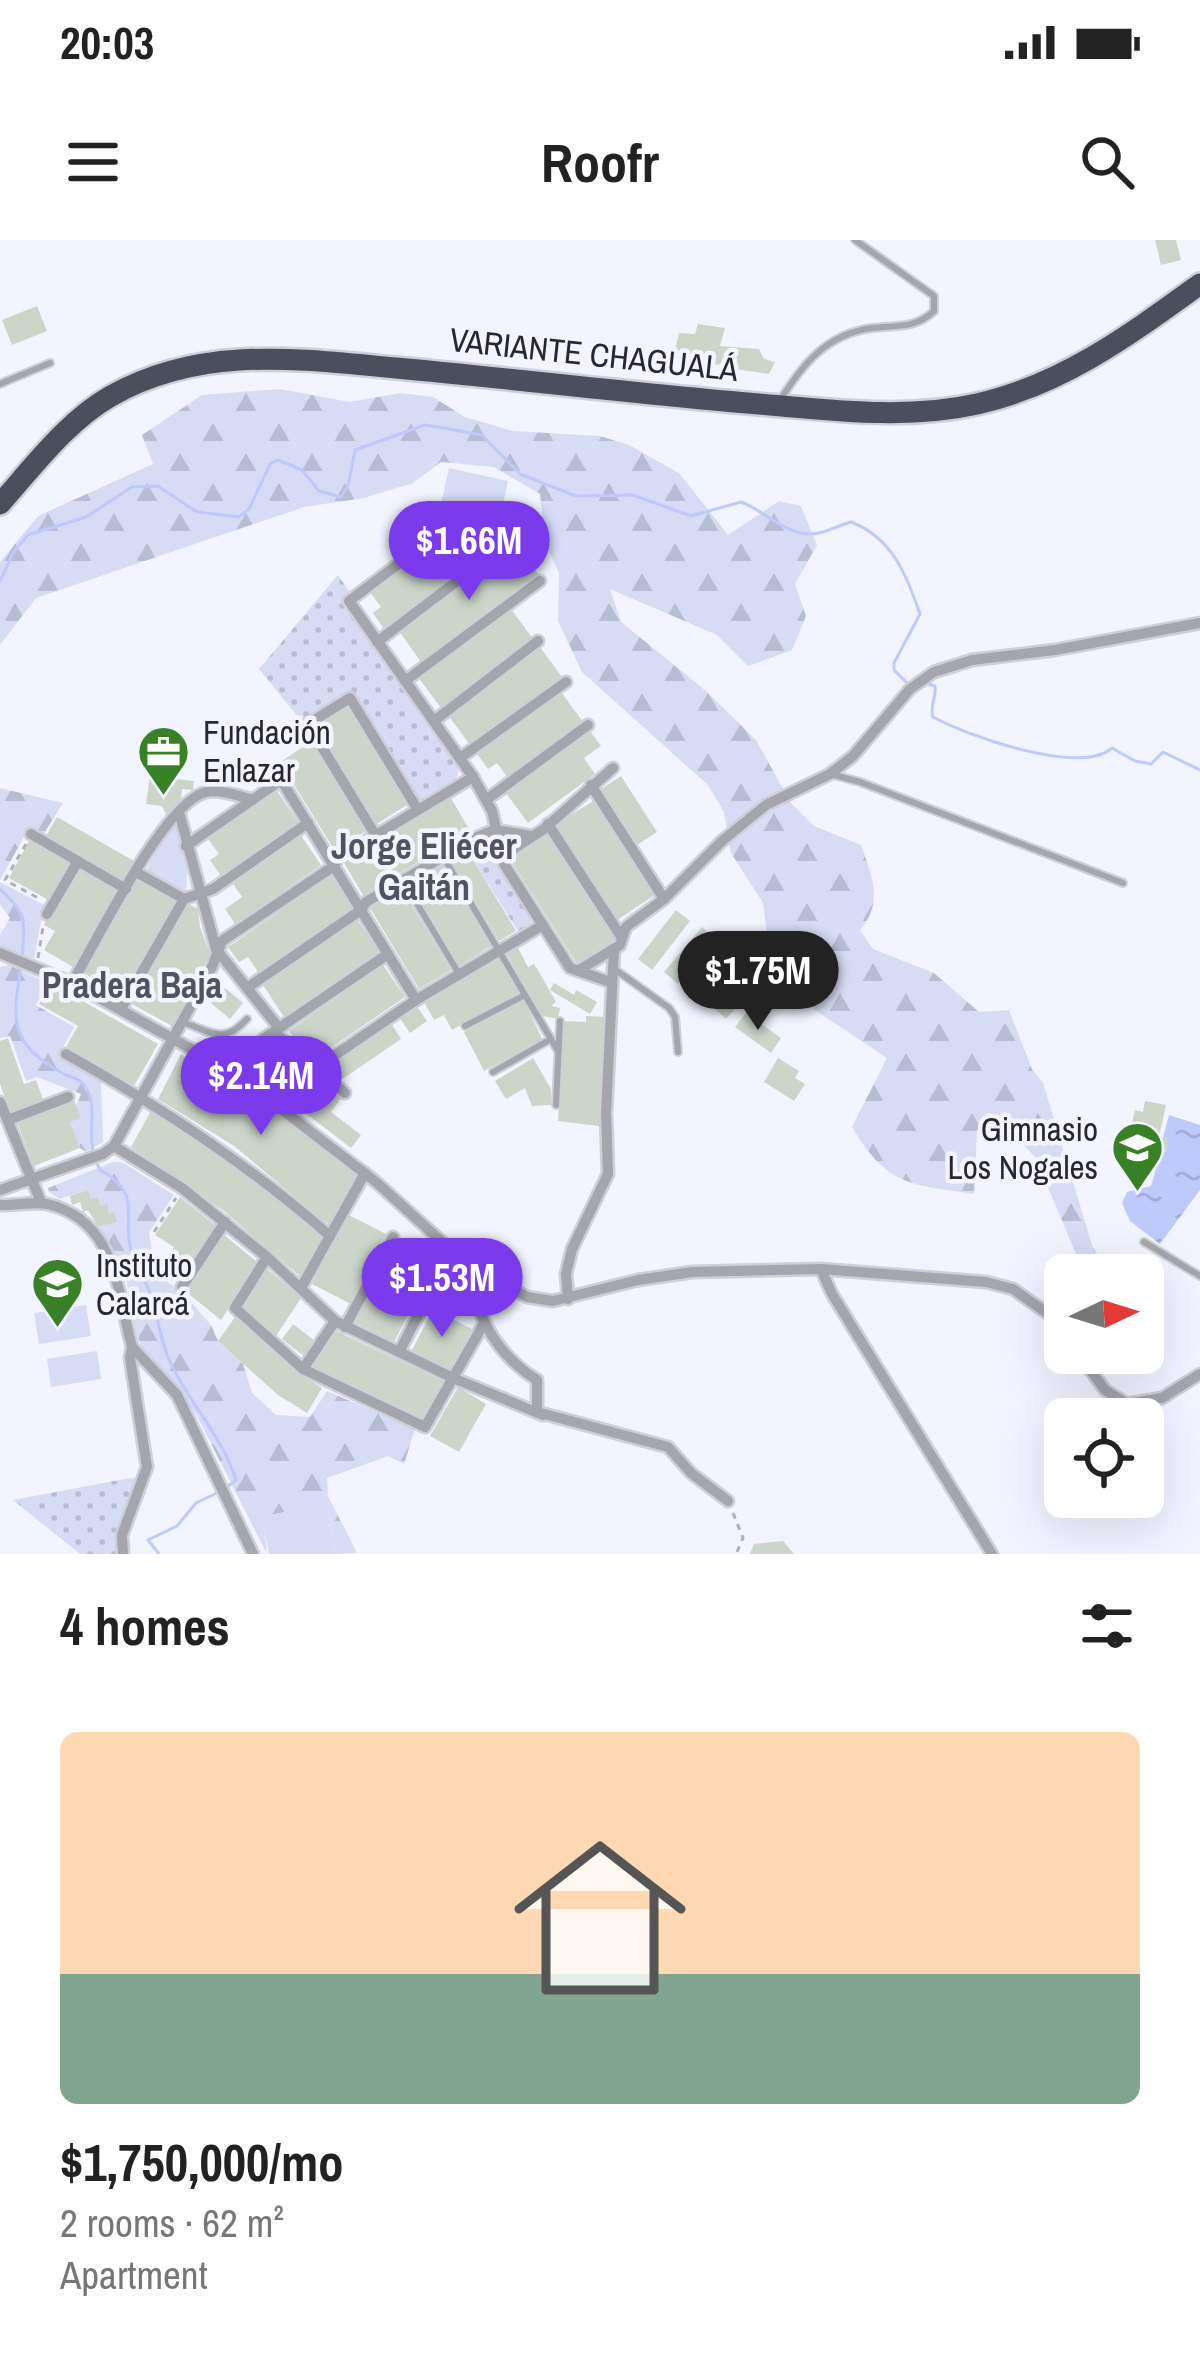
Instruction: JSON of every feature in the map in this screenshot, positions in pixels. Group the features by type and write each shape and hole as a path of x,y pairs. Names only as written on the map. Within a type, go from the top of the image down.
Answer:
{"highway":[{"name":"VARIANTE CHAGUALÁ","path":"0,504 76,423 108,398 206,361 311,360 885,412 980,404 1040,384 1076,367 1200,284"}],"street":[{"path":"449,526 349,602 473,777 486,800 501,857 570,968 610,982"},
{"path":"377,641 514,538"},
{"path":"406,681 540,581"},
{"path":"568,1299 568,1262 608,1174 610,982 626,927 664,899 766,805 830,774 853,756 910,689 952,664 1200,623"},
{"path":"434,721 538,641"},
{"path":"460,758 566,682"},
{"path":"376,836 308,724 350,698 418,810"},
{"path":"486,800 588,725"},
{"path":"501,857 613,768"},
{"path":"0,1190 108,1150 212,967 222,941 334,866 338,858 473,777"},
{"path":"186,846 281,780 416,1000"},
{"path":"591,785 664,899"},
{"path":"72,983 164,824 203,793 253,800"},
{"path":"179,812 216,949 276,1030 345,1093"},
{"path":"121,1010 184,899 200,894 308,823"},
{"path":"548,824 618,943"},
{"path":"247,988 366,902 443,856 495,830 532,836"},
{"path":"31,834 126,890"},
{"path":"49,910 78,861"},
{"path":"136,872 184,899"},
{"path":"316,1068 416,1000 543,925"},
{"path":"579,970 618,943"},
{"path":"0,952 72,983 233,1072 365,1173 456,1256 527,1297 568,1299 638,1280 692,1272 821,1268 986,1282 1013,1289 1044,1310"},
{"path":"233,1072 276,1030 388,954"},
{"path":"66,1054 140,1095 248,1167 330,1236"},
{"path":"8,1120 68,1097"},
{"path":"0,1102 40,1202"},
{"path":"108,1150 182,1188 340,1324 543,1415 668,1447 728,1501"},
{"path":"301,1288 365,1173"},
{"path":"0,1205 53,1205 96,1235 117,1273 147,1467 122,1535 122,1554"},
{"path":"182,1287 225,1222"},
{"path":"303,1369 340,1324 393,1238"},
{"path":"456,1256 483,1325 508,1357 536,1380 535,1408 543,1415"},
{"path":"399,1352 456,1256"},
{"path":"267,1257 236,1308 303,1369 425,1427 483,1325"},
{"path":"821,1268 832,1294 992,1554"},
{"path":"132,1347 177,1395 253,1554"},
{"path":"1094,1374 1126,1404 1152,1402 1200,1374"}],"lane":[{"path":"777,405 796,375 829,342 870,328 916,325 934,311 934,296 855,240"},
{"path":"0,384 50,363"},
{"path":"830,774 1123,883"},
{"path":"443,856 558,1051"},
{"path":"403,880 459,974"},
{"path":"614,968 669,1008 675,1017 678,1052"},
{"path":"465,1026 525,994"},
{"path":"181,1021 225,1035 248,1019"},
{"path":"556,1105 560,1021"},
{"path":"494,1072 551,1039"},
{"path":"1144,1242 1200,1276"}],"path":[{"path":"28,964 41,950 49,910 5,880 31,834"},
{"path":"154,1232 182,1188"},
{"path":"728,1501 743,1538 736,1554"}],"green space":[{"path":"280,389 350,402 400,393 433,397 465,417 513,431 600,436 629,445 679,473 728,535 779,501 801,506 817,545 795,584 806,616 792,650 748,666 717,635 610,589 621,622 706,691 756,740 791,803 814,826 861,845 874,899 860,930 873,949 934,973 979,1012 1009,1010 1032,1069 1043,1083 1097,1254 1076,1254 1035,1157 1002,1123 977,1130 974,1194 903,1179 865,1147 852,1127 887,1058 773,982 763,903 731,853 724,812 708,785 582,672 558,621 559,573 545,542 540,494 494,467 441,462 413,483 364,498 304,507 36,598 0,645 0,562 38,516 153,464 142,435 202,395"},
{"path":"449,468 508,481 499,523 440,509"},
{"path":"338,575 351,594 342,603 459,767 456,781 419,802 352,693 303,723 259,669"},
{"path":"0,788 63,803 43,835 29,828 0,880"},
{"path":"169,825 176,826 187,871 186,891 146,871"},
{"path":"487,843 532,919 519,933 467,850"},
{"path":"0,882 44,905 34,959 0,945 10,918 0,905"},
{"path":"9,965 48,983 36,1005 74,1027 58,1057 101,1082 103,1142 86,1152 70,1122 81,1094 37,1077 26,1081 10,1036 0,1038 0,967"},
{"path":"122,1162 174,1195 149,1232 155,1273 183,1293 211,1325 218,1341 243,1364 252,1393 276,1415 310,1417 327,1391 415,1429 404,1464 388,1456 327,1478 328,1496 357,1553 336,1554 327,1505 263,1516 267,1554 199,1420 180,1389 144,1353 124,1268 98,1227 116,1222 114,1213 101,1206 98,1197 91,1199 88,1190 59,1199 49,1192 48,1188"},
{"path":"86,1305 91,1336 39,1344 34,1313"},
{"path":"97,1351 101,1379 51,1387 47,1359"},
{"path":"141,1476 115,1538 117,1554 80,1554 13,1500"},
{"path":"327,1505 336,1554 269,1554 262,1516"}],"water":[{"path":"1169,1115 1200,1125 1200,1190 1160,1244 1130,1221 1122,1203 1127,1192 1151,1186 1161,1152 1166,1152 1168,1139 1163,1138"}],"building":[{"path":"1155,240 1176,240 1181,260 1161,265"},
{"path":"37,306 47,331 12,345 2,320"},
{"path":"698,324 725,328 720,346 759,349 764,359 775,362 769,374 728,368 728,363 693,368 690,360 673,359 679,333 695,334"},
{"path":"454,530 465,545 474,539 485,554 384,629 373,613 381,607 370,592"},
{"path":"516,544 539,575 421,662 399,631"},
{"path":"511,609 533,639 441,708 418,677"},
{"path":"540,647 562,677 470,745 448,715"},
{"path":"561,692 583,722 508,778 497,763 488,769 477,754"},
{"path":"347,707 407,805 375,825 315,727"},
{"path":"590,731 601,746 584,758 595,774 528,823 506,793"},
{"path":"311,742 366,831 335,851 280,762"},
{"name":"Fundación Enlazar","path":"150,776 194,781 193,790 182,789 180,808 166,814 162,806 146,804"},
{"path":"621,776 657,832 637,845 601,789"},
{"path":"277,791 298,822 221,876 210,860 219,854 208,839"},
{"path":"451,798 470,831 363,895 344,863"},
{"path":"595,800 655,895 617,920 556,824"},
{"path":"57,817 134,861 123,882 45,838"},
{"path":"300,834 321,865 235,924 225,909 242,897 231,881"},
{"path":"548,834 615,939 577,964 510,859"},
{"path":"30,839 72,863 50,901 9,878"},
{"path":"467,850 516,931 499,941 451,860"},
{"path":"443,865 491,946 459,966 410,885"},
{"path":"77,867 118,891 75,968 44,950 55,931 44,925"},
{"path":"331,876 353,907 258,972 248,957 239,962 228,947"},
{"path":"137,878 178,902 124,998 82,975"},
{"path":"402,889 451,970 419,989 370,908"},
{"path":"187,903 198,909 210,954 172,1026 130,1003"},
{"path":"676,910 690,921 652,970 638,959"},
{"path":"357,920 379,951 284,1017 263,985"},
{"path":"702,927 715,938 678,984 664,972"},
{"path":"518,948 528,967 534,964 539,972 556,1002 551,1006 560,1008 558,1019 542,1016 507,954"},
{"path":"719,951 732,962 701,999 688,988"},
{"path":"500,959 520,992 452,1030 444,1015 434,1020 424,1002"},
{"path":"383,965 405,997 319,1056 308,1041 300,1046 289,1031"},
{"path":"735,981 749,993 726,1019 713,1007"},
{"path":"51,983 158,1044 134,1086 66,1047 78,1026 39,1004"},
{"path":"554,983 597,1002 590,1014 550,990"},
{"path":"224,987 243,1003 230,1019 211,1003"},
{"path":"524,1000 542,1039 484,1071 464,1032"},
{"path":"416,1005 427,1021 410,1033 399,1017"},
{"path":"746,1013 781,1038 771,1053 735,1027"},
{"path":"586,1016 605,1017 599,1126 558,1121 563,1021 586,1022"},
{"path":"391,1023 401,1039 341,1080 330,1065"},
{"path":"8,1038 24,1084 36,1080 44,1102 11,1114 0,1084 0,1041"},
{"path":"273,1040 342,1097 331,1112 361,1135 351,1148 246,1067"},
{"path":"181,1054 258,1101 358,1175 331,1225 310,1214 234,1146 158,1099"},
{"path":"533,1058 551,1089 551,1105 532,1106 525,1088 506,1099 495,1081"},
{"path":"778,1058 799,1071 795,1078 805,1084 794,1101 764,1082"},
{"path":"74,1100 81,1118 70,1122 80,1148 34,1166 17,1122"},
{"path":"1145,1101 1166,1105 1159,1137 1169,1139 1165,1153 1153,1150 1146,1179 1130,1176 1136,1149 1127,1147 1135,1110 1143,1112"},
{"path":"152,1109 246,1172 323,1238 301,1277 224,1211 131,1147"},
{"path":"88,1190 91,1199 98,1197 101,1206 107,1204 117,1222 98,1227 80,1202 72,1205 70,1196"},
{"path":"180,1197 216,1226 178,1283 159,1270 174,1247 155,1235"},
{"path":"347,1214 386,1234 351,1304 312,1284"},
{"path":"223,1234 258,1263 221,1320 185,1291"},
{"path":"391,1252 430,1272 394,1342 355,1322"},
{"path":"266,1268 301,1298 276,1336 242,1306"},
{"path":"433,1310 472,1329 451,1370 412,1350"},
{"path":"235,1317 294,1370 322,1388 307,1413 278,1395 218,1341"},
{"path":"293,1324 316,1342 305,1357 282,1339"},
{"path":"334,1330 445,1382 423,1419 311,1368"},
{"path":"458,1387 486,1404 459,1452 430,1436"},
{"path":"783,1541 794,1554 750,1554 754,1544"}],"waterway":[{"path":"0,581 14,551 28,535 86,517 132,487 158,486 197,512 239,517 249,509 270,464 278,460 302,470 319,491 341,497 355,450 425,425 482,435 520,474 576,496 633,495 691,516 741,502 800,533 823,532 851,522 865,529 896,559 920,614 894,663 894,670 906,682"},
{"path":"928,684 935,686 933,717 997,743 1075,758 1112,748 1151,764 1163,752 1200,770"},
{"path":"0,889 22,919 22,958"},
{"path":"21,968 18,1029 32,1051 86,1088 94,1154"},
{"path":"97,1163 123,1189 130,1245 150,1293 165,1349 230,1464 236,1480 227,1487"},
{"path":"159,1554 148,1540 177,1526 196,1503 219,1492"}],"place":[{"name":"Fundación Enlazar","path":"164,797"},
{"name":"Gimnasio Los Nogales","path":"1137,1194"},
{"name":"Instituto Calarcá","path":"57,1330"}],"district":[{"name":"Jorge Eliécer Gaitán","path":"424,866"},
{"name":"Pradera Baja","path":"132,985"}]}
